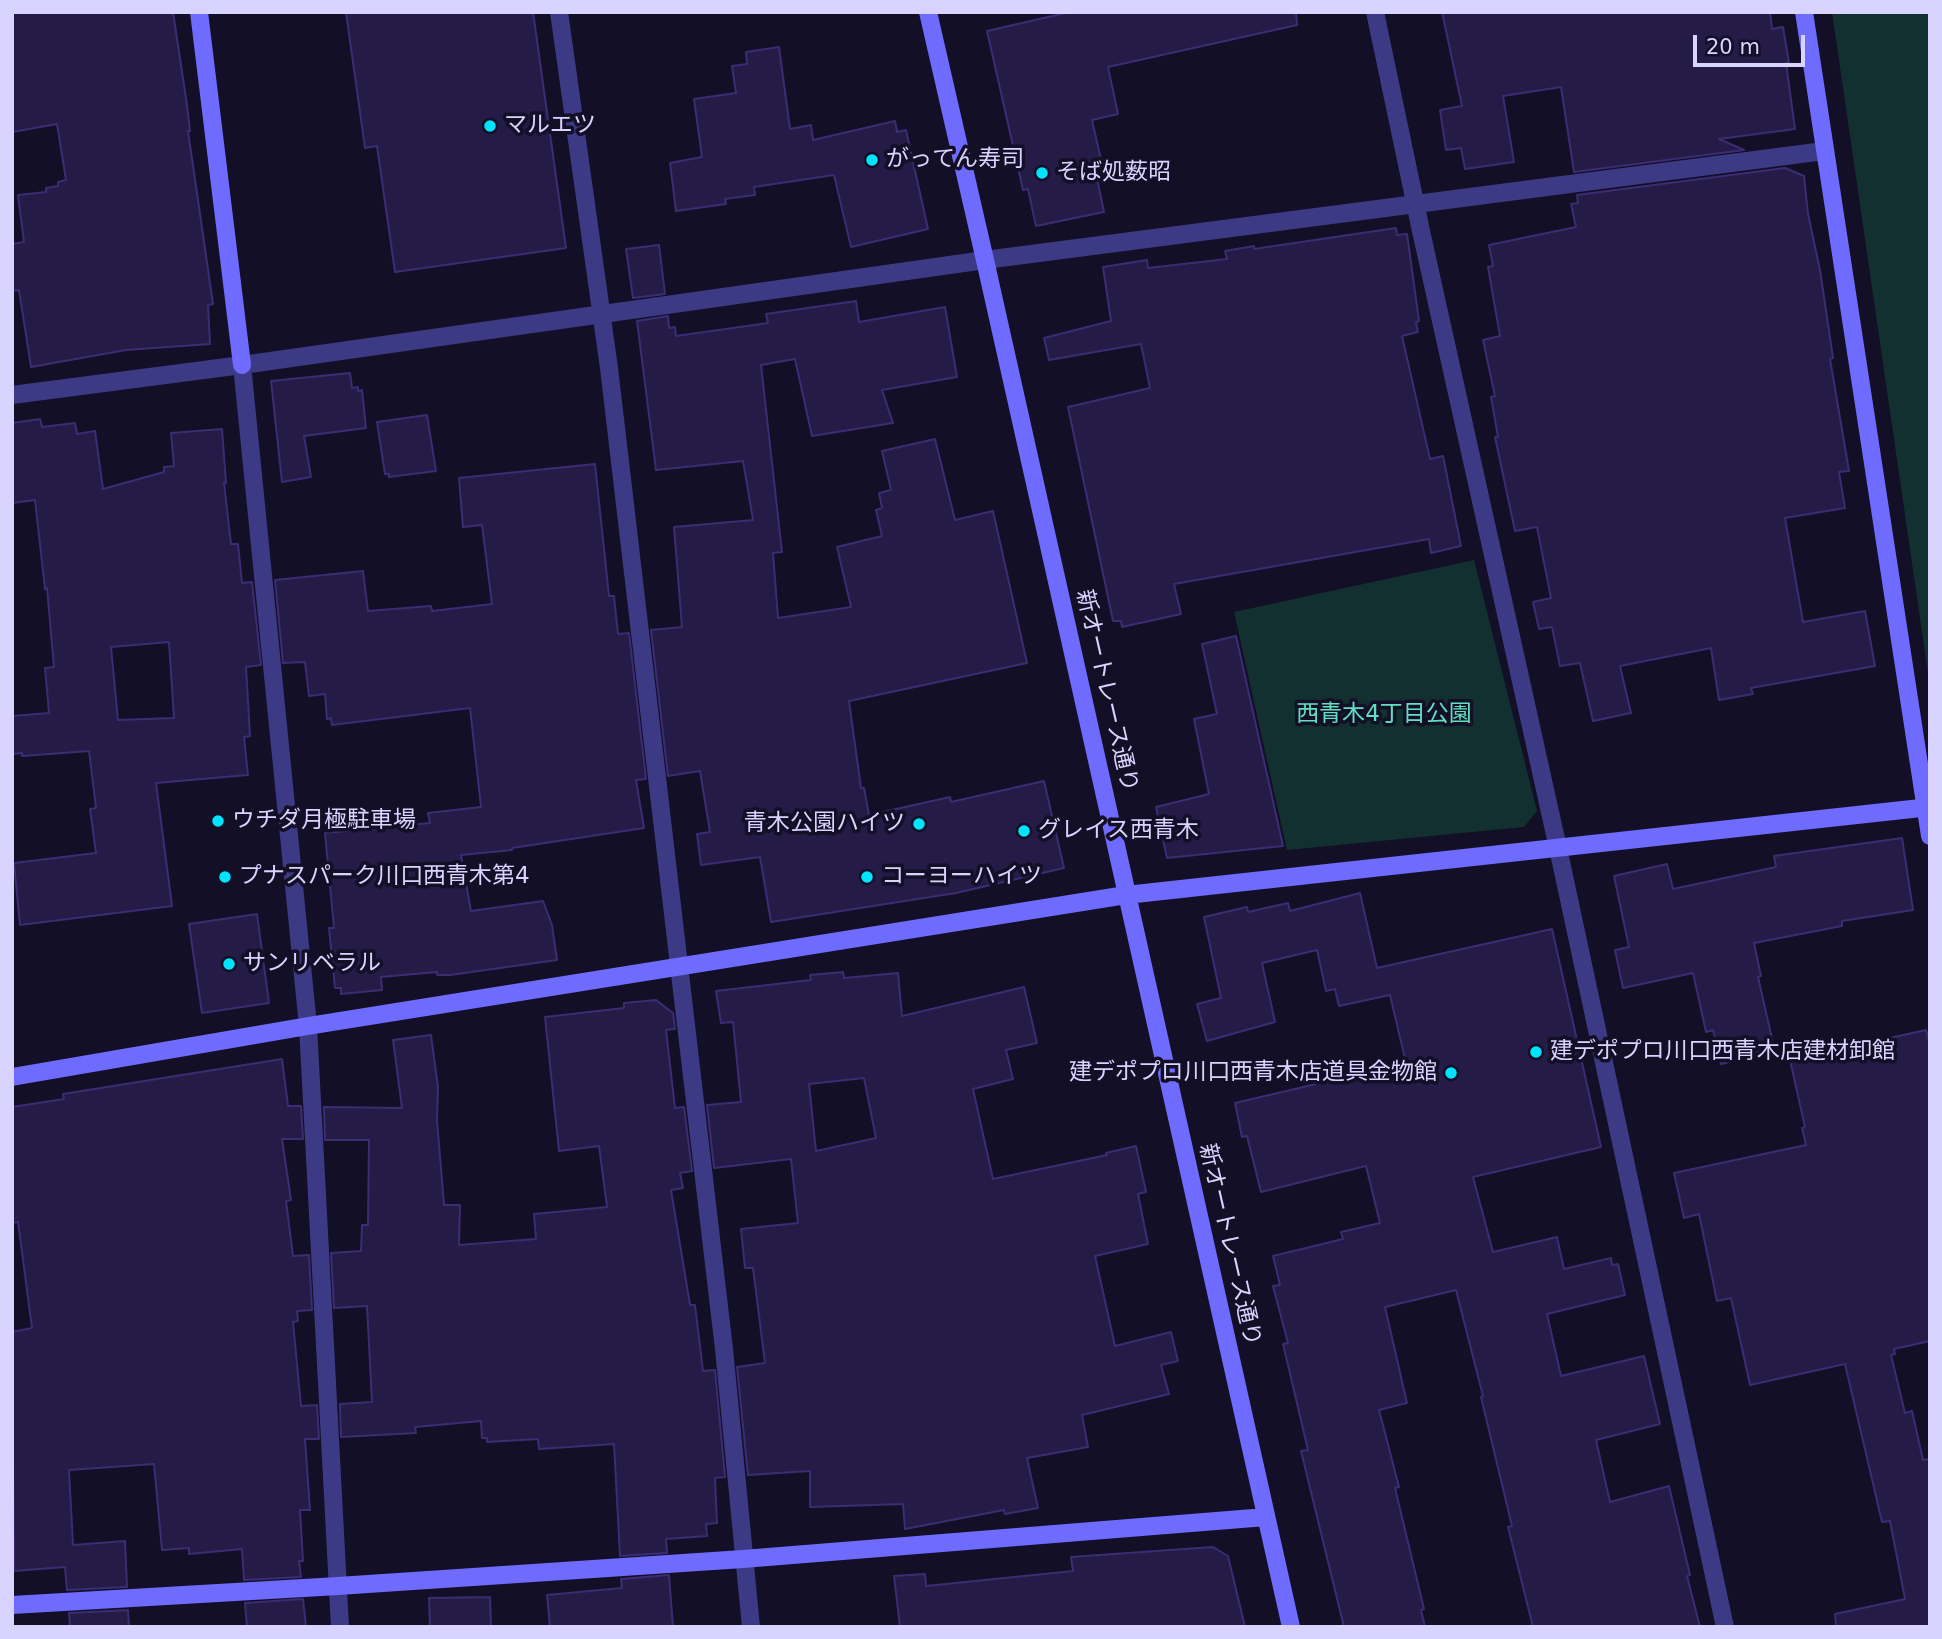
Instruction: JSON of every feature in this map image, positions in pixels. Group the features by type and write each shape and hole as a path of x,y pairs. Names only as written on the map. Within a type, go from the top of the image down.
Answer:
{"street":[{"path":"198,12 242,365 309,1026 340,1627"},
{"path":"559,12 603,315 724,1349 751,1627"},
{"name":"新オートレース通り","path":"928,12 1291,1627"},
{"path":"1375,12 1725,1627"},
{"path":"1804,12 1928,808 1930,836"},
{"path":"12,395 985,260 1825,151"},
{"path":"12,1077 309,1026 1126,895 1928,808"},
{"path":"12,1605 743,1559 1266,1517"}],"green space":[{"path":"1832,12 1930,12 1930,687"},
{"name":"西青木4丁目公園","path":"1474,560 1537,811 1524,827 1287,850 1234,612"}],"building":[{"path":"12,12 173,12 213,304 208,305 210,344 126,350 31,367 19,290 12,291 12,244 24,242 18,195 46,192 46,188 58,186 58,182 66,180 57,124 12,132"},
{"path":"346,12 533,12 566,248 395,272 377,146 365,148"},
{"path":"1070,12 1296,12 1297,25 1108,67 1118,114 1092,120 1104,173 1096,174 1104,212 1036,226 1028,189 1023,190 987,31"},
{"path":"1442,12 1770,12 1772,29 1783,27 1795,129 1719,139 1744,150 1574,172 1561,87 1503,96 1514,162 1465,169 1461,148 1446,150 1440,110 1462,106"},
{"path":"779,47 790,129 811,125 813,140 895,121 897,132 906,130 928,229 851,247 834,175 754,187 755,195 725,199 726,204 676,211 670,163 702,157 694,99 736,93 732,66 747,64 746,52"},
{"path":"1785,168 1804,176 1849,471 1839,472 1845,508 1785,518 1803,622 1865,611 1875,666 1751,688 1753,694 1719,700 1711,648 1620,666 1631,713 1593,721 1580,663 1560,666 1552,627 1539,629 1533,602 1551,598 1537,527 1515,531 1495,437 1498,437 1491,397 1495,396 1483,340 1500,336 1488,267 1493,266 1489,245 1576,227 1571,204 1578,203 1577,195"},
{"path":"1396,228 1397,235 1407,234 1419,321 1416,322 1418,332 1402,336 1430,459 1443,456 1461,546 1431,553 1429,539 1174,584 1181,614 1122,627 1121,621 1113,621 1068,407 1150,388 1141,344 1049,360 1044,338 1111,321 1103,267 1147,260 1148,268 1227,259 1225,251"},
{"path":"659,245 665,294 633,298 626,249"},
{"path":"856,301 859,322 945,307 957,377 882,390 893,423 812,436 795,359 761,365 782,552 773,553 778,618 851,607 837,547 882,536 876,510 882,508 879,493 891,490 882,451 935,439 955,520 993,511 1027,663 849,701 861,788 864,788 869,815 950,797 951,802 1044,781 1064,868 956,893 771,922 760,857 701,865 697,834 710,832 700,771 668,776 651,630 682,627 674,527 753,520 743,461 656,470 637,321 668,316 669,328 675,327 676,336 768,323 766,314"},
{"path":"350,373 352,388 358,387 358,391 362,390 366,428 304,436 311,477 282,482 271,381"},
{"path":"427,415 436,471 389,477 389,474 385,474 377,422"},
{"path":"40,419 42,427 75,423 77,434 95,431 103,489 164,472 164,467 174,466 171,433 222,429 224,483 231,544 238,544 242,583 252,582 261,665 246,667 250,736 244,737 248,775 156,783 172,906 20,925 14,863 96,853 90,809 96,808 89,751 22,756 22,753 12,754 12,716 49,713 45,668 54,667 35,500 12,503 12,423","holes":["169,642 174,718 118,720 111,647"]},
{"path":"595,464 609,596 614,596 618,634 629,633 646,779 636,780 644,828 512,850 461,855 471,911 543,901 552,925 557,960 450,975 437,975 437,972 381,977 382,990 341,994 341,988 335,988 329,928 334,928 325,833 430,823 428,813 481,807 470,708 332,725 331,718 327,719 325,694 309,696 305,662 283,663 275,580 363,571 368,611 431,606 432,611 492,604 482,525 463,527 459,478"},
{"path":"1236,636 1283,846 1167,858 1156,807 1209,794 1194,719 1217,714 1202,644"},
{"path":"1902,838 1913,910 1842,921 1842,926 1754,943 1761,976 1758,977 1775,1052 1721,1064 1713,1030 1706,1032 1693,973 1623,988 1615,950 1629,947 1614,876 1667,864 1673,889 1776,867 1774,856"},
{"path":"1360,893 1377,968 1552,929 1601,1147 1473,1177 1493,1252 1557,1237 1564,1269 1611,1258 1612,1265 1618,1264 1625,1295 1547,1314 1561,1376 1644,1356 1660,1424 1596,1440 1610,1502 1669,1486 1700,1627 1533,1627 1508,1527 1512,1526 1481,1397 1483,1396 1456,1290 1385,1307 1407,1403 1379,1410 1399,1487 1395,1488 1424,1609 1421,1610 1425,1627 1344,1627 1301,1451 1308,1450 1283,1344 1288,1343 1273,1286 1280,1285 1273,1256 1343,1239 1341,1232 1380,1223 1366,1166 1261,1192 1247,1136 1242,1137 1235,1103 1406,1063 1390,995 1339,1006 1335,989 1326,991 1317,950 1262,963 1275,1022 1207,1041 1197,1004 1221,998 1204,917 1247,907 1248,912 1288,903 1290,911"},
{"name":"サンリベラル","path":"257,914 269,1003 202,1013 189,924"},
{"path":"843,972 844,978 898,973 902,1016 1024,987 1037,1043 1006,1050 1013,1079 973,1089 993,1179 1107,1155 1106,1153 1136,1146 1146,1192 1138,1194 1148,1244 1095,1256 1115,1346 1171,1332 1178,1361 1161,1365 1169,1394 1082,1415 1088,1447 1027,1458 1038,1508 1005,1514 1004,1510 905,1529 903,1504 810,1507 810,1471 748,1475 737,1367 765,1363 753,1268 745,1268 741,1229 798,1223 791,1159 714,1168 707,1105 741,1102 733,1022 721,1023 716,991 811,980 810,975","holes":["864,1078 876,1138 816,1151 809,1084"]},
{"path":"656,1000 673,1013 675,1029 666,1030 675,1108 684,1107 692,1171 680,1173 683,1188 671,1190 690,1305 695,1305 703,1371 715,1370 725,1477 715,1478 717,1523 706,1524 707,1536 666,1539 667,1553 620,1556 614,1444 539,1449 538,1439 487,1442 487,1438 482,1438 481,1421 415,1427 416,1433 341,1437 340,1404 372,1402 367,1306 334,1308 331,1253 361,1251 362,1225 368,1225 369,1140 325,1140 324,1107 402,1108 393,1040 431,1035 438,1087 437,1120 444,1205 460,1205 459,1245 536,1239 534,1214 607,1207 599,1146 559,1151 545,1017 624,1008 624,1003"},
{"path":"1926,1030 1930,1045 1930,1341 1894,1349 1895,1354 1891,1355 1905,1413 1912,1411 1923,1460 1930,1459 1930,1627 1836,1627 1835,1614 1905,1599 1890,1521 1882,1522 1845,1364 1750,1385 1731,1298 1717,1301 1699,1214 1684,1218 1674,1173 1806,1145 1802,1128 1805,1127 1790,1060"},
{"path":"282,1059 288,1106 301,1106 303,1139 282,1139 291,1200 286,1201 293,1256 309,1255 312,1310 297,1311 298,1321 293,1322 301,1406 317,1405 319,1439 305,1439 310,1510 300,1510 303,1561 299,1561 301,1577 244,1580 242,1549 189,1554 189,1548 162,1550 154,1464 69,1470 73,1545 125,1541 127,1587 67,1590 65,1567 14,1571 12,1332 32,1328 18,1222 12,1223 12,1107 64,1099 63,1094"},
{"path":"1213,1547 1228,1556 1245,1627 900,1627 894,1576 925,1574 926,1586 1073,1571 1071,1557"},
{"path":"669,1575 673,1627 550,1627 547,1595 622,1588 621,1579"},
{"path":"490,1597 491,1627 430,1627 429,1598"},
{"path":"303,1599 306,1627 247,1627 245,1603"},
{"path":"128,1610 129,1627 70,1627 69,1613"}],"place":[{"name":"マルエツ","path":"490,126"},
{"name":"がってん寿司","path":"872,160"},
{"name":"そば処薮昭","path":"1042,173"},
{"name":"ウチダ月極駐車場","path":"218,821"},
{"name":"青木公園ハイツ","path":"919,824"},
{"name":"グレイス西青木","path":"1024,831"},
{"name":"プナスパーク川口西青木第4","path":"225,877"},
{"name":"コーヨーハイツ","path":"867,877"},
{"name":"サンリベラル","path":"229,964"},
{"name":"建デポプロ川口西青木店建材卸館","path":"1536,1052"},
{"name":"建デポプロ川口西青木店道具金物館","path":"1451,1073"}]}
